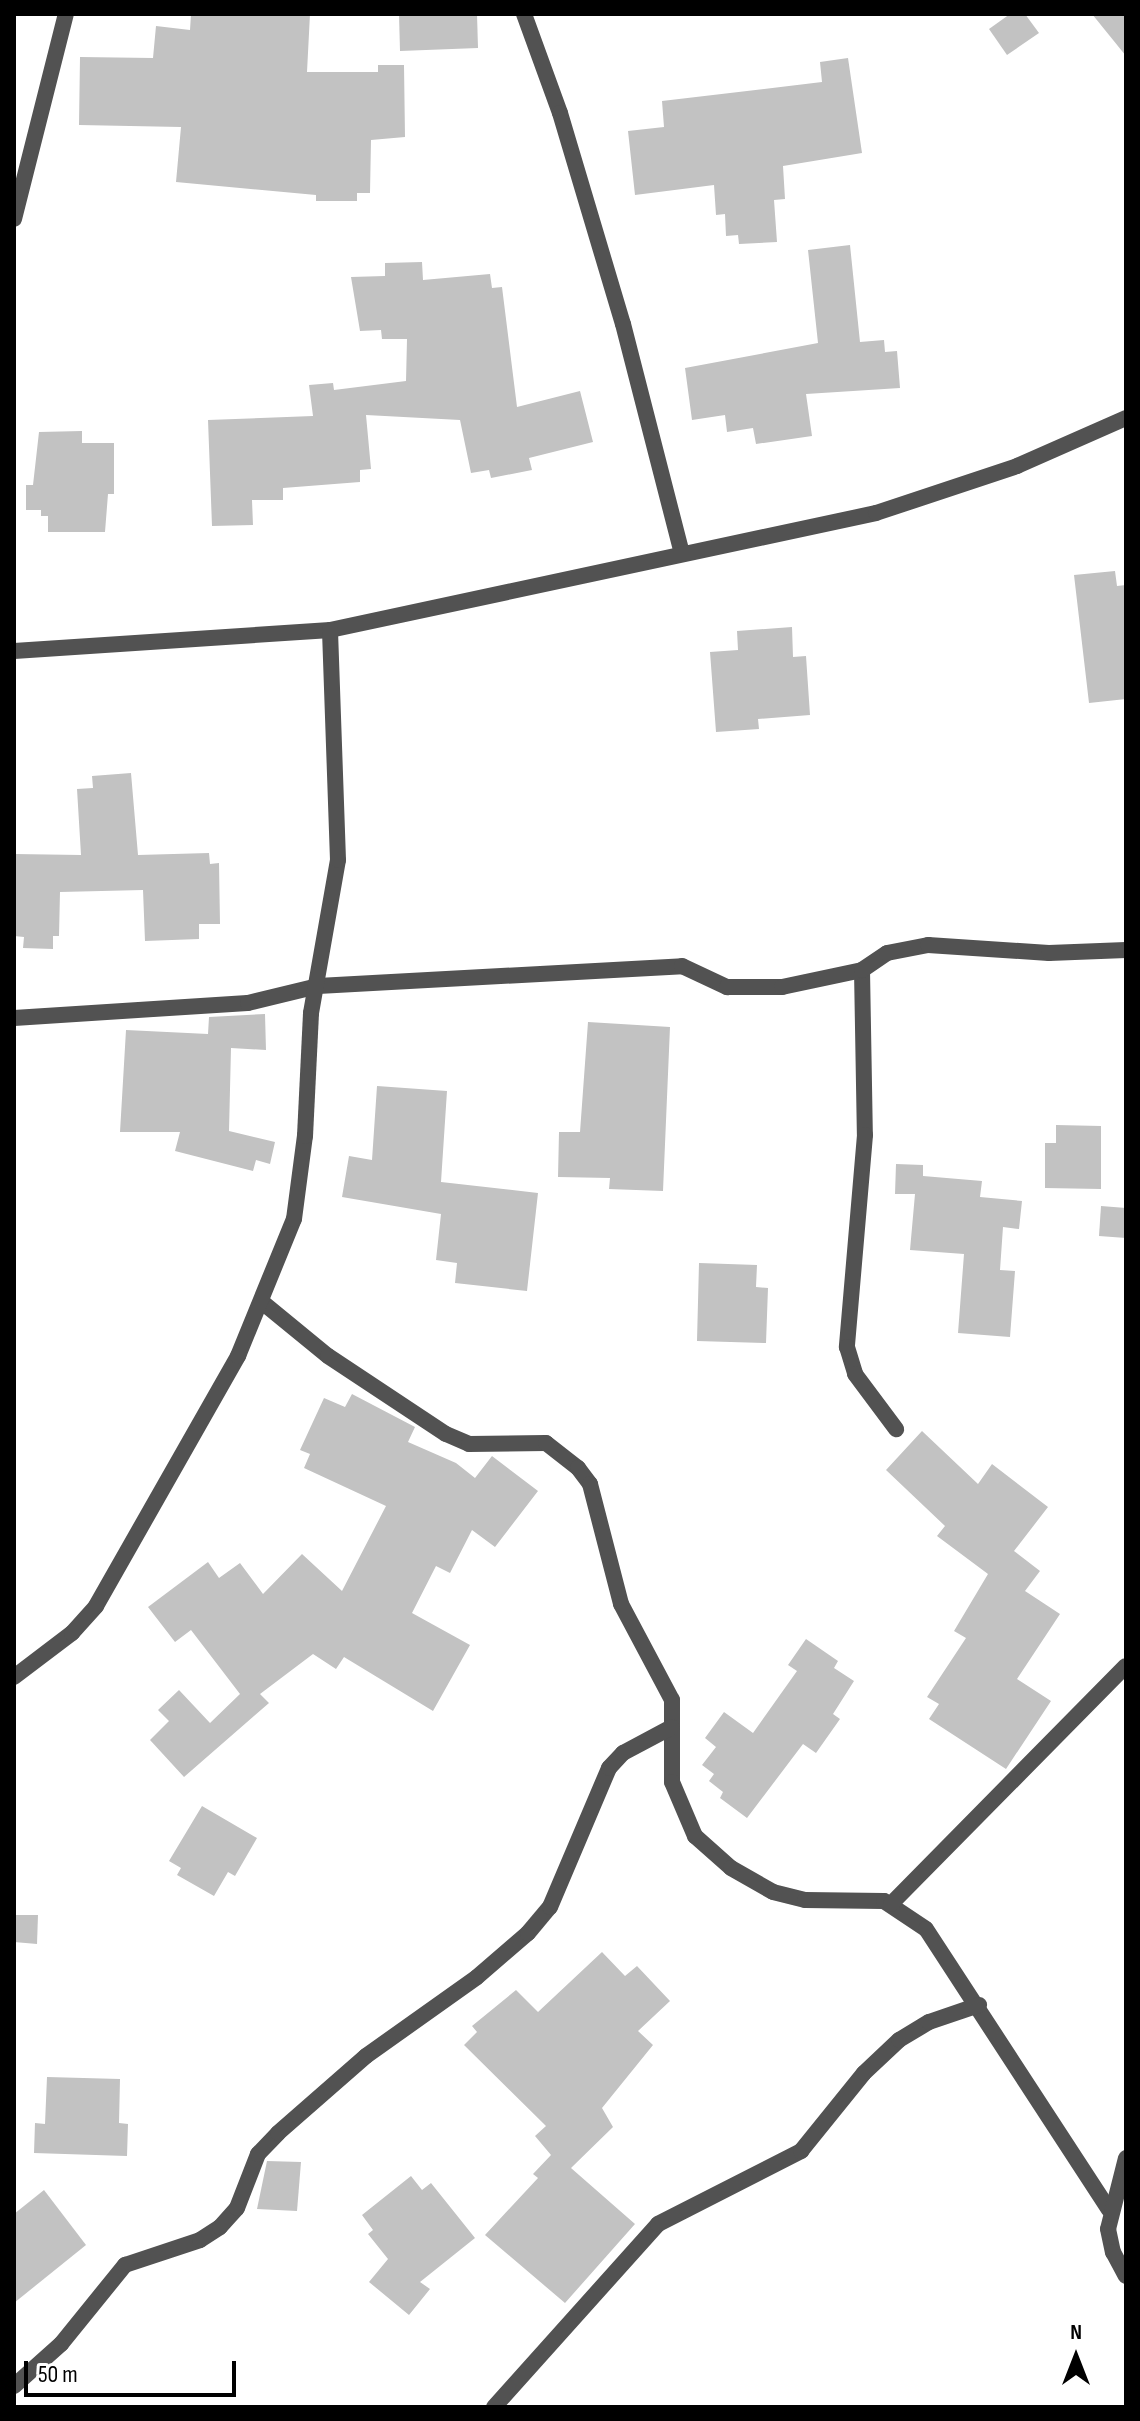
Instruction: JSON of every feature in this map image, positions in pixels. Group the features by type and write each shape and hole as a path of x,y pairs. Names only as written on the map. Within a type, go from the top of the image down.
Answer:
{"street":[{"path":"14,219 66,14"},
{"path":"524,14 560,113 623,324 682,553"},
{"path":"14,651 330,630 876,513 1017,466 1126,418"},
{"path":"14,1677 72,1633 96,1606 238,1356 262,1302 301,1195 311,1013 338,860 330,630"},
{"path":"14,1018 248,1003 318,986 682,966 736,989 782,987 862,970 887,953 928,945 1049,953 1126,950"},
{"path":"862,970 865,1135 847,1347 855,1374 896,1429"},
{"path":"262,1302 328,1356 446,1434 469,1444 546,1443 578,1468 590,1484 621,1604 670,1695 675,1792 684,1820 713,1854 789,1898 867,1898 891,1904 926,1929 979,2005 1109,2210"},
{"path":"891,1904 1126,1666"},
{"path":"14,2386 61,2344 125,2265 200,2240 220,2227 237,2208 258,2154 278,2133 366,2056 528,1933 554,1898 609,1768 623,1753 672,1727"},
{"path":"494,2407 658,2224 801,2151 864,2073 899,2040 929,2022 979,2005"},
{"path":"1126,2158 1109,2210 1113,2252 1126,2276"}],"building":[{"path":"191,14 310,14 307,72 378,72 378,65 404,65 405,137 371,140 370,193 357,193 357,201 316,201 316,195 176,182 181,127 79,125 80,57 153,58 156,26 190,30"},
{"path":"399,14 477,14 478,48 400,51"},
{"path":"1010,14 1025,14 1039,33 1007,55 989,29"},
{"path":"1092,14 1126,14 1126,56"},
{"path":"848,58 862,153 783,166 785,199 774,200 777,242 739,244 738,235 726,236 725,214 716,215 714,185 635,195 628,131 664,127 662,101 822,82 820,62"},
{"path":"850,245 860,342 884,340 885,352 897,351 900,388 806,394 812,436 756,444 753,428 727,432 725,415 692,420 685,368 818,343 808,250"},
{"path":"422,262 423,280 490,274 492,288 502,287 517,407 580,391 593,442 529,458 532,470 491,478 489,470 471,473 460,420 366,415 371,469 360,470 360,482 283,488 283,500 252,500 253,525 212,526 208,420 313,416 309,385 333,383 334,390 406,381 407,339 382,339 381,330 360,331 351,277 385,276 385,263"},
{"path":"82,431 82,443 114,443 114,494 108,494 105,532 48,532 48,516 41,516 41,510 26,510 26,485 33,485 39,432"},
{"path":"1115,571 1117,586 1126,585 1126,699 1089,703 1074,575"},
{"path":"792,627 793,657 806,656 810,715 758,719 759,729 716,732 710,652 738,650 737,631"},
{"path":"131,773 138,855 209,853 210,864 219,863 220,924 199,924 199,939 145,941 143,890 60,892 59,936 53,936 53,949 23,948 24,937 14,936 14,854 81,855 77,789 93,788 92,776"},
{"path":"265,1014 266,1050 231,1048 229,1131 275,1142 270,1164 256,1160 253,1171 175,1151 180,1132 120,1132 126,1030 208,1034 209,1017"},
{"path":"588,1022 670,1027 663,1191 609,1189 610,1178 558,1177 559,1132 580,1132"},
{"path":"377,1086 447,1091 441,1182 538,1193 527,1291 455,1283 457,1263 436,1260 441,1214 342,1197 349,1156 372,1160"},
{"path":"1056,1125 1101,1126 1101,1189 1045,1188 1045,1143 1056,1143"},
{"path":"896,1164 923,1165 923,1176 982,1181 980,1197 1022,1201 1019,1229 1003,1227 1000,1270 1015,1271 1010,1337 958,1333 964,1254 910,1250 915,1194 895,1194"},
{"path":"1101,1206 1126,1208 1126,1238 1099,1236"},
{"path":"699,1263 757,1265 756,1287 768,1288 766,1343 697,1341"},
{"path":"352,1394 415,1427 408,1442 456,1463 475,1478 492,1456 538,1491 495,1547 472,1530 450,1573 436,1566 412,1613 470,1645 433,1711 344,1657 336,1669 313,1654 260,1694 269,1703 184,1777 150,1740 169,1721 158,1710 179,1690 210,1723 240,1694 191,1630 175,1642 148,1607 208,1562 219,1578 240,1563 263,1594 302,1554 342,1591 386,1506 304,1468 310,1454 300,1450 324,1398 345,1407"},
{"path":"922,1431 978,1484 992,1464 1048,1507 1014,1551 1040,1571 1025,1591 1060,1614 1017,1679 1051,1701 1006,1769 929,1719 939,1704 927,1697 966,1638 954,1631 988,1574 937,1536 945,1526 886,1470"},
{"path":"806,1639 838,1661 834,1668 854,1681 833,1714 840,1719 816,1753 803,1744 747,1818 720,1798 723,1792 709,1781 714,1774 702,1765 716,1747 705,1738 724,1712 753,1733 797,1671 788,1665"},
{"path":"202,1806 257,1838 235,1876 228,1872 214,1896 177,1875 181,1868 169,1861"},
{"path":"14,1915 38,1915 37,1944 14,1942"},
{"path":"602,1952 625,1976 637,1966 670,2001 638,2031 653,2045 602,2108 613,2127 571,2168 635,2224 565,2303 485,2235 538,2178 533,2174 551,2155 535,2136 546,2126 464,2045 477,2032 472,2026 516,1990 538,2012"},
{"path":"47,2077 120,2079 119,2123 128,2124 127,2156 34,2153 35,2123 45,2124"},
{"path":"267,2161 301,2162 297,2211 257,2209"},
{"path":"411,2176 422,2190 431,2183 475,2238 420,2282 430,2289 409,2315 369,2282 388,2259 368,2234 373,2230 362,2215"},
{"path":"44,2190 86,2245 14,2303 14,2214"}]}
